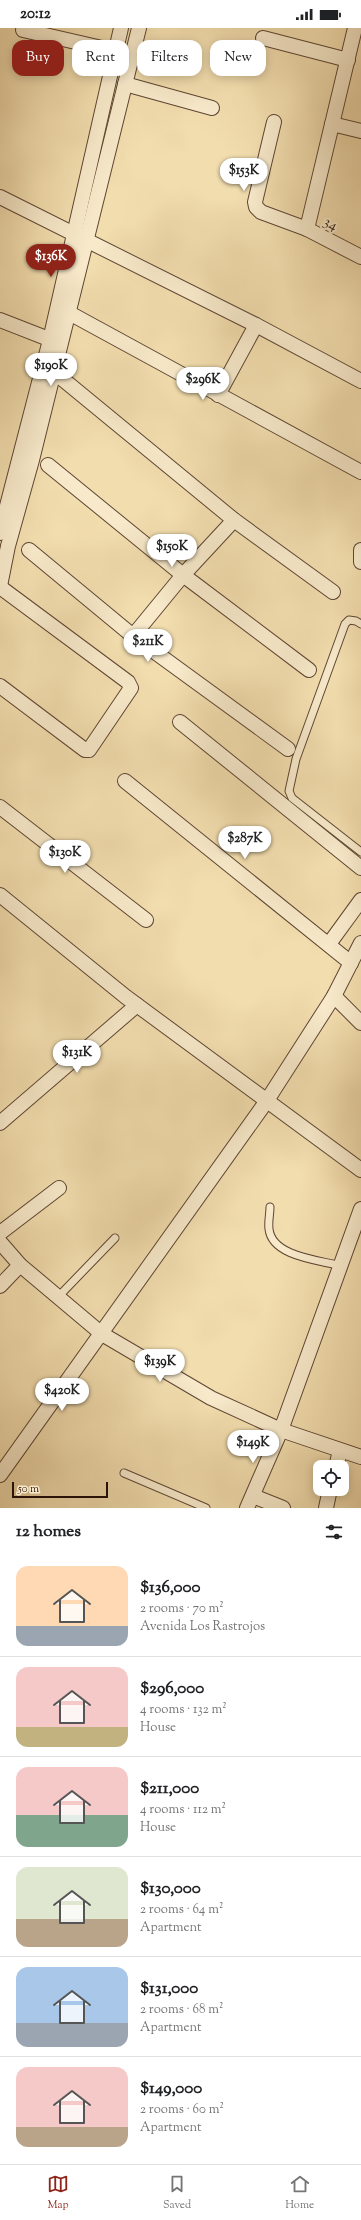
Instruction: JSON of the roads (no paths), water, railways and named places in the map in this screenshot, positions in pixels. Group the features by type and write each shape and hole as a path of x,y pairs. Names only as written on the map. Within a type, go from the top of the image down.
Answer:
{"street":[{"path":"118,40 121,28"},
{"path":"0,686 85,750 90,750 131,688 128,682 0,586 48,370 63,310 86,241 139,28"},
{"path":"307,229 355,28"},
{"path":"23,30 72,41"},
{"path":"263,38 348,60"},
{"path":"63,310 73,235 109,76"},
{"path":"126,84 212,108"},
{"name":"34","path":"274,122 255,202 256,207 261,212 307,229 361,257"},
{"path":"332,124 361,131"},
{"path":"0,197 73,235 97,244 256,325 361,381"},
{"path":"63,310 361,472"},
{"path":"0,320 55,342"},
{"path":"218,395 256,325"},
{"path":"48,370 234,520 333,592"},
{"path":"0,532 48,370"},
{"path":"48,465 183,575 308,670"},
{"path":"133,636 183,575 234,520"},
{"path":"29,550 133,636 288,749"},
{"path":"361,550 361,562"},
{"path":"180,722 361,868"},
{"path":"124,781 351,963"},
{"path":"0,807 146,920"},
{"path":"0,895 137,1005 266,1102 361,1170"},
{"path":"329,944 361,900"},
{"path":"0,1475 266,1102 334,996 361,943"},
{"path":"334,996 361,1023"},
{"path":"0,1124 137,1005"},
{"path":"0,1234 59,1188"},
{"path":"283,1508 250,1502 281,1430 361,1210"},
{"path":"0,1242 20,1265 102,1334 211,1398 281,1430 361,1457"},
{"path":"0,1286 20,1265"},
{"path":"338,1460 340,1451"},
{"path":"326,1508 329,1496"}],"lane":[{"path":"361,624 356,621 349,620 345,624 296,759 288,791 292,798 361,852"},
{"path":"270,1207 269,1231 279,1248 306,1258 341,1266"},
{"path":"58,1297 115,1238"},
{"path":"124,1473 206,1508"}]}
